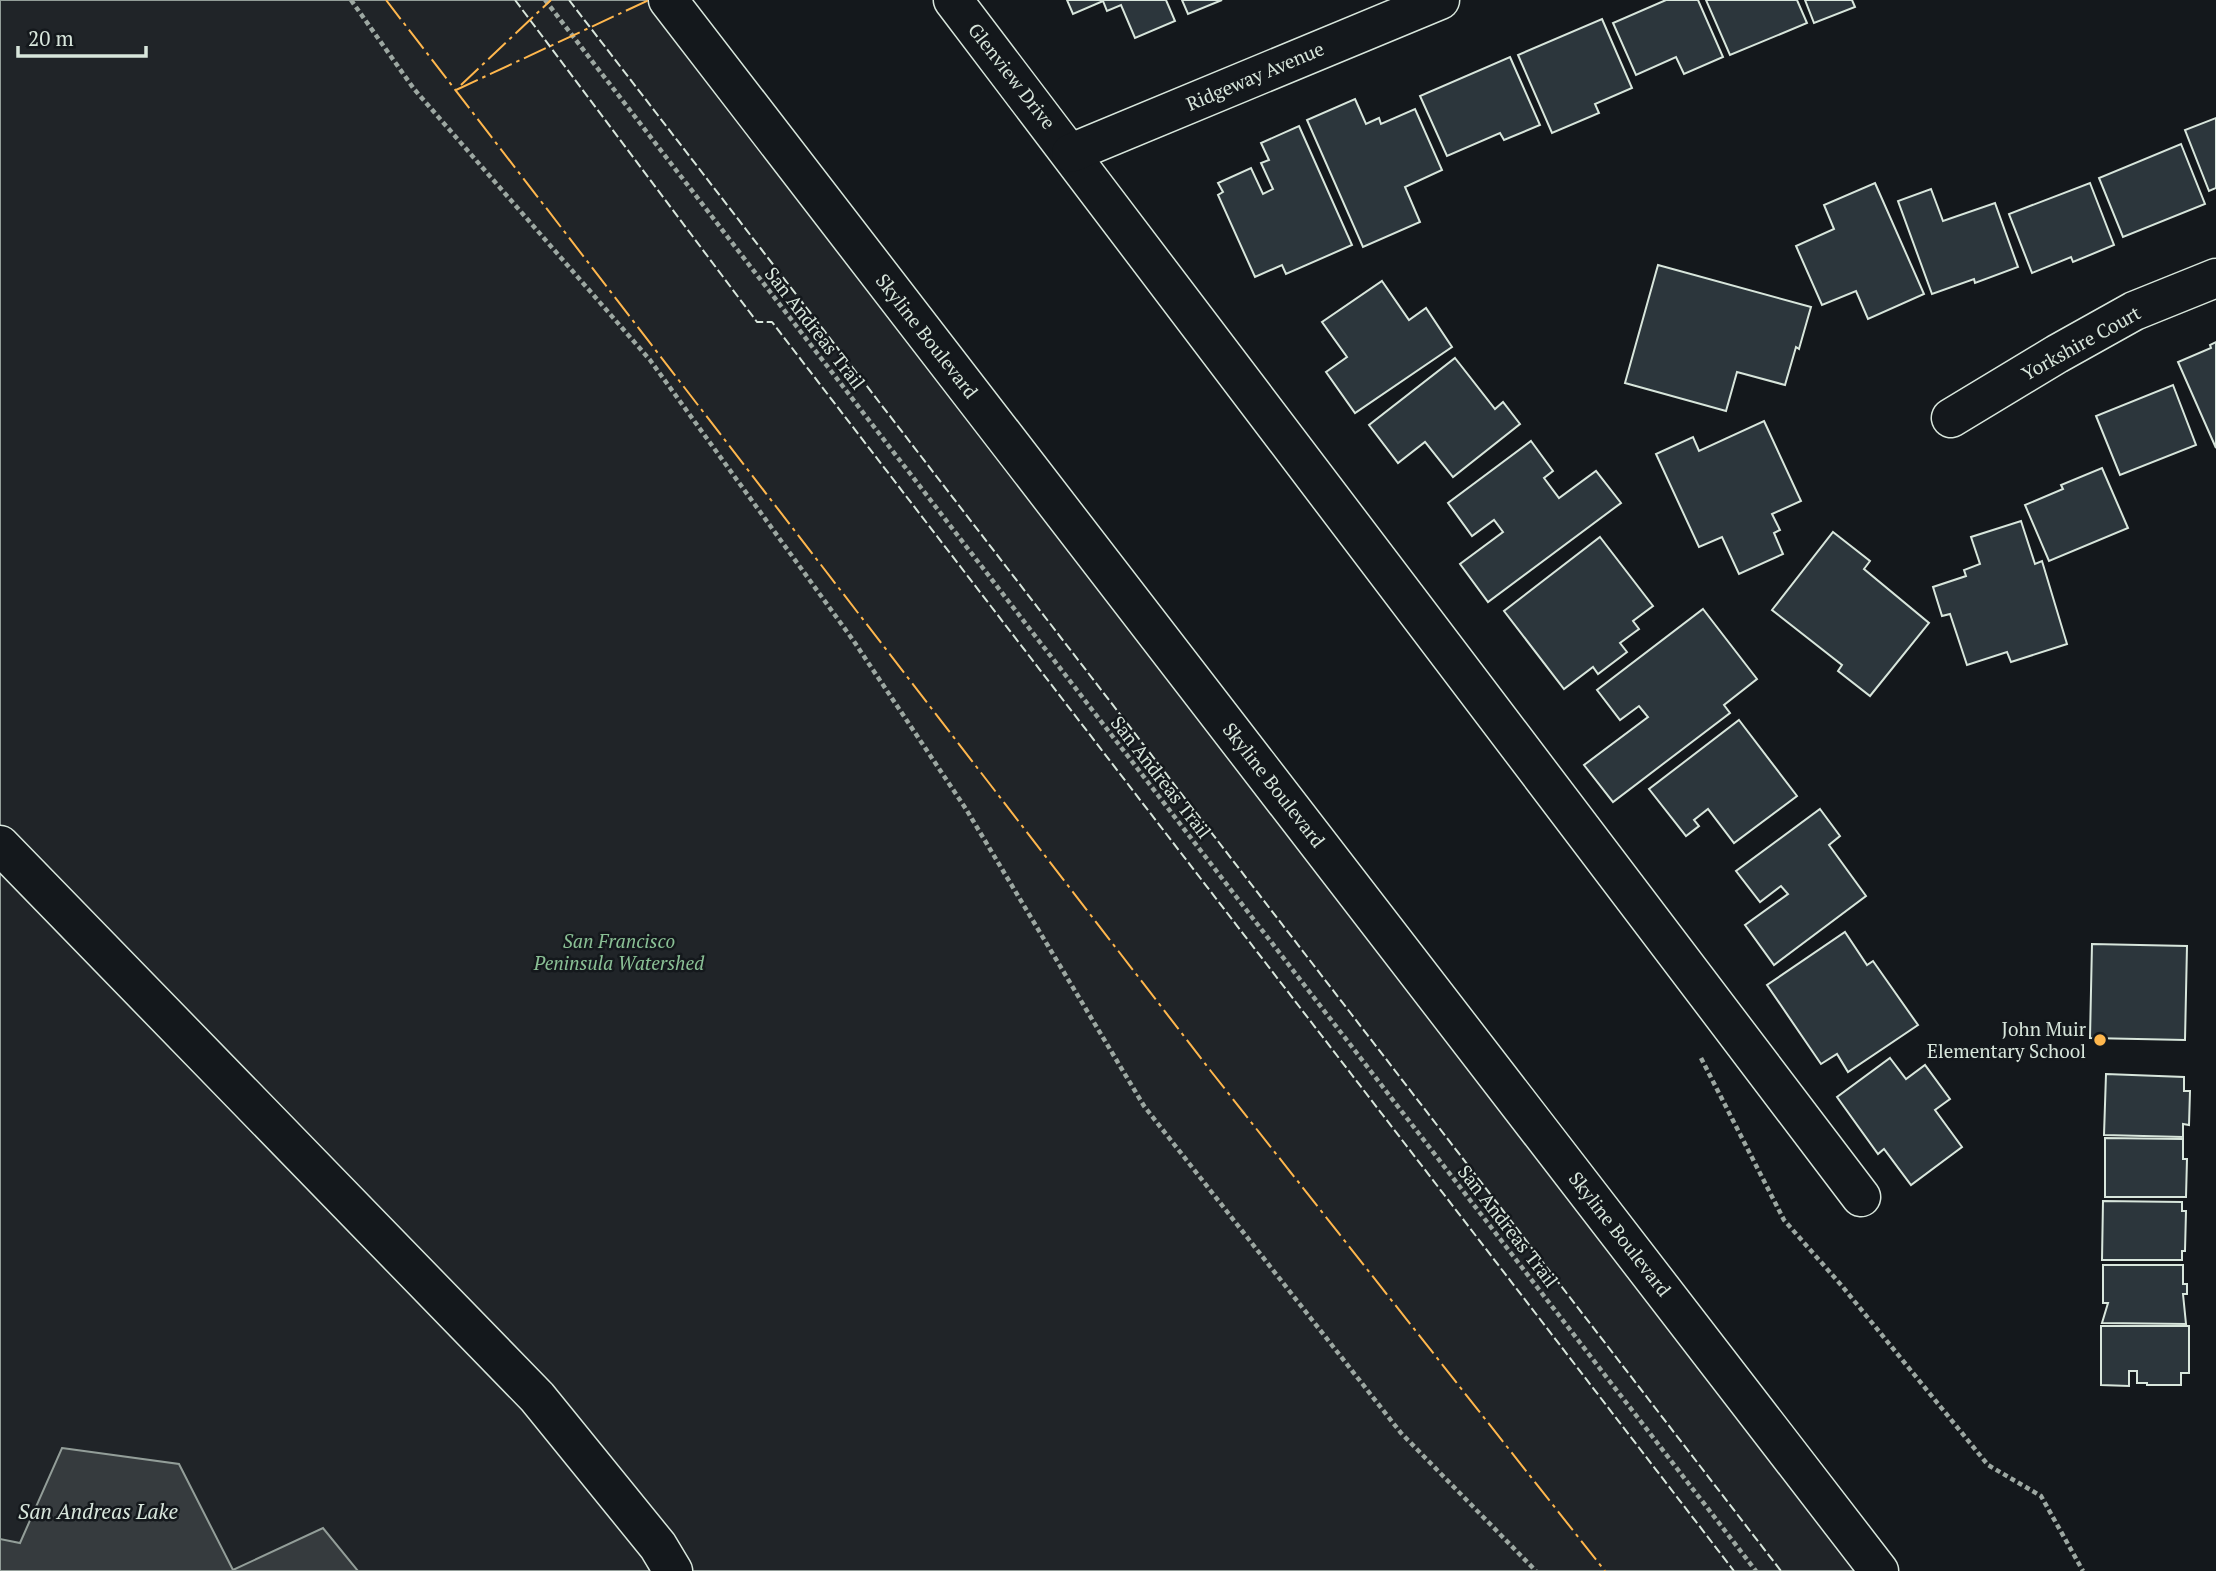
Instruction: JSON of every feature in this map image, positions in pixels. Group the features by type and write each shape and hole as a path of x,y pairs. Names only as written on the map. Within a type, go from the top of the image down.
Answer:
{"street":[{"name":"Skyline Boulevard","path":"668,0 1879,1571"},
{"name":"Glenview Drive","path":"953,0 1071,153"},
{"name":"Ridgeway Avenue","path":"1071,153 1440,0"},
{"path":"1071,153 1861,1197"},
{"name":"Yorkshire Court","path":"1951,418 2134,311 2216,278"},
{"path":"0,845 537,1398 657,1546 673,1571"}],"path":[{"path":"351,0 414,89 650,360 853,640 966,809 1144,1106 1401,1433 1536,1571"},
{"name":"San Andreas Trail","path":"545,0 1756,1571"},
{"path":"1695,1047 1784,1220 1842,1286 1988,1465 2041,1496 2083,1571"}],"green space":[{"name":"San Francisco Peninsula Watershed","path":"0,0 668,0 1879,1571 0,1571"}],"water":[{"name":"San Andreas Lake","path":"62,1448 179,1464 233,1570 323,1528 358,1571 0,1571 0,1539 20,1543"}],"building":[{"path":"1067,0 1166,0 1175,21 1135,38 1121,5 1107,11 1103,1 1073,14"},
{"path":"1182,0 1222,0 1188,14"},
{"path":"1666,0 1698,0 1723,57 1684,74 1676,57 1636,75 1613,23"},
{"path":"1706,0 1797,0 1807,23 1730,55"},
{"path":"1805,0 1852,0 1855,7 1814,23"},
{"path":"1602,19 1632,88 1595,104 1599,113 1552,133 1518,55"},
{"path":"1510,57 1540,125 1504,140 1500,133 1447,156 1420,96"},
{"path":"1355,99 1366,124 1379,118 1381,124 1415,109 1442,170 1405,187 1420,222 1363,247 1307,120"},
{"path":"2216,118 2216,188 2209,191 2185,130"},
{"path":"1299,126 1352,245 1286,274 1282,265 1255,277 1218,195 1223,192 1218,183 1251,168 1263,194 1273,189 1261,163 1269,160 1261,143"},
{"path":"2181,144 2205,204 2123,237 2099,178"},
{"path":"1875,183 1924,294 1868,319 1856,291 1822,305 1796,246 1834,229 1824,205"},
{"path":"2090,183 2114,245 2073,262 2071,257 2032,273 2009,214"},
{"path":"1931,189 1943,221 1995,203 2018,267 1975,283 1974,279 1932,294 1898,201"},
{"path":"1658,265 1811,307 1785,385 1737,372 1726,411 1625,383"},
{"path":"1382,281 1409,320 1426,308 1452,347 1355,413 1326,372 1347,357 1322,322"},
{"path":"2216,342 2216,448 2178,362 2211,348 2210,345"},
{"path":"1455,358 1495,409 1503,402 1520,424 1453,477 1425,442 1398,463 1369,425"},
{"path":"2173,385 2196,445 2120,475 2096,416"},
{"path":"1764,421 1801,501 1772,514 1780,530 1774,533 1783,554 1739,574 1722,537 1699,547 1656,454 1693,437 1699,451"},
{"path":"1531,441 1553,471 1544,478 1559,498 1596,471 1621,503 1488,602 1460,564 1503,532 1494,520 1472,536 1448,503"},
{"path":"2102,468 2128,528 2049,561 2025,505 2063,489 2061,485"},
{"path":"2021,521 2035,564 2042,561 2067,644 2011,662 2007,652 1967,665 1950,614 1942,616 1933,587 1966,576 1964,570 1980,564 1971,537"},
{"path":"1833,532 1870,561 1864,569 1929,623 1870,696 1838,671 1842,665 1772,610"},
{"path":"1600,537 1653,606 1633,621 1639,629 1620,643 1627,652 1598,674 1593,667 1564,689 1504,611"},
{"path":"1703,609 1757,679 1724,705 1730,713 1613,802 1584,765 1648,717 1639,706 1620,720 1597,690"},
{"path":"1739,720 1797,796 1734,843 1708,809 1694,820 1699,826 1686,836 1649,789"},
{"path":"1820,809 1840,836 1829,845 1866,896 1774,965 1745,925 1788,894 1781,886 1760,902 1736,871"},
{"path":"1845,932 1867,965 1873,961 1918,1025 1848,1072 1837,1054 1821,1064 1767,985"},
{"path":"2092,944 2187,946 2185,1040 2090,1038"},
{"path":"1890,1058 1906,1079 1925,1065 1950,1099 1935,1110 1962,1147 1911,1185 1884,1149 1878,1154 1837,1097"},
{"path":"2106,1074 2184,1077 2184,1091 2190,1091 2189,1125 2183,1124 2183,1137 2104,1135"},
{"path":"2105,1138 2183,1139 2183,1159 2187,1159 2186,1197 2105,1197"},
{"path":"2103,1201 2182,1202 2182,1211 2186,1211 2185,1251 2182,1251 2182,1260 2102,1260"},
{"path":"2103,1265 2183,1265 2183,1284 2187,1284 2187,1294 2183,1294 2186,1324 2102,1323 2108,1303 2103,1303"},
{"path":"2101,1326 2189,1326 2189,1373 2181,1373 2181,1385 2137,1383 2137,1371 2129,1371 2129,1386 2101,1385"}],"fence":[{"path":"515,0 757,322 772,322 1734,1571"},
{"path":"569,0 1781,1571"}],"power":[{"path":"386,0 1210,1070 1605,1571"},
{"path":"461,85 551,0"},
{"path":"456,90 649,0"}],"place":[{"name":"John Muir Elementary School","path":"2100,1040"}]}
